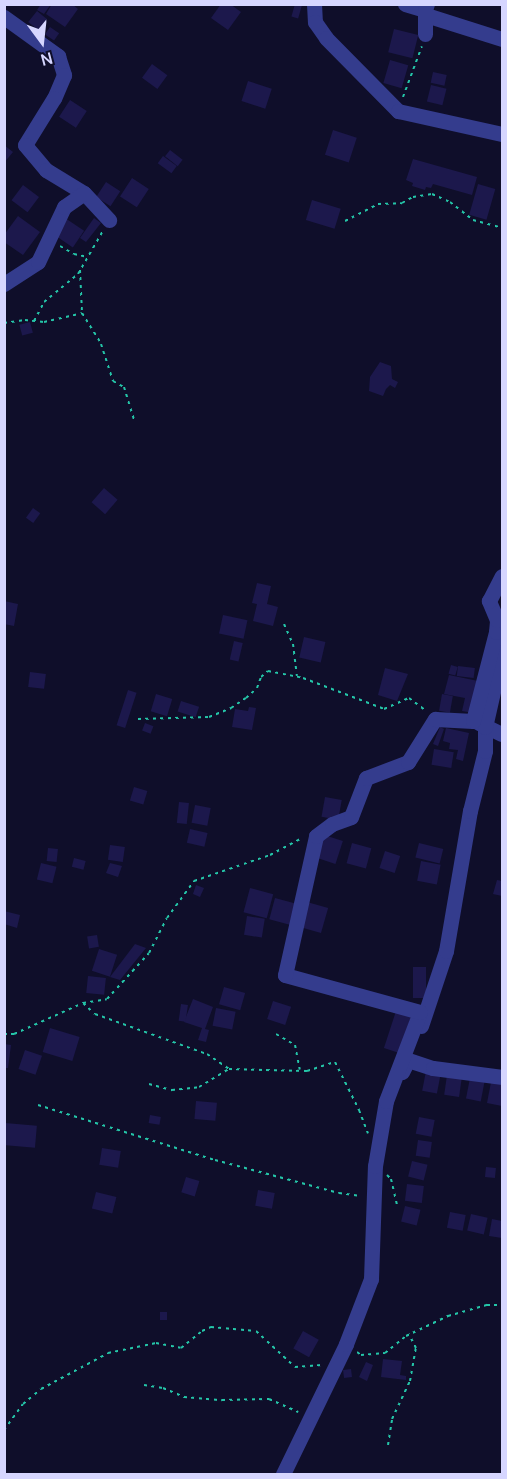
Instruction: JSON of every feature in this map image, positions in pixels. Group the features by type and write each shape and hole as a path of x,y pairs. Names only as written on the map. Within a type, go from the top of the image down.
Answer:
{"street":[{"path":"314,4 315,22 326,38 398,111 502,134"},
{"path":"405,4 502,39"},
{"path":"425,34 426,10"},
{"path":"4,17 58,56 64,75 54,98 25,145 46,170 84,193 109,220"},
{"path":"4,284 38,262 64,207 84,193"},
{"path":"386,1101 408,1060 446,951 470,811 485,751 479,724 497,620 489,601 502,576"},
{"path":"479,724 502,652"},
{"path":"284,1474 346,1344 371,1279 376,1198 375,1166 386,1101 420,1012 285,975 316,836 332,824 351,817 366,778 408,762 435,719 479,724 502,734"},
{"path":"408,1060 433,1068 502,1077"}],"path":[{"path":"398,111 425,34"},
{"path":"345,221 378,204 402,203 413,197 432,194 450,202 472,220 502,228"},
{"path":"34,321 44,302 80,270 109,220"},
{"path":"46,242 87,257"},
{"path":"80,270 82,313 101,344 113,381 124,387 135,422"},
{"path":"4,323 44,322 82,313"},
{"path":"284,624 293,644 297,676"},
{"path":"138,718 209,717 231,708 246,698 257,688 261,677 268,671 297,676 384,709 409,698 435,719"},
{"path":"4,1034 14,1034 83,1003 107,999 148,952 167,918 194,881 270,855 311,834"},
{"path":"83,1003 95,1014 207,1054 229,1069"},
{"path":"276,1034 295,1046 300,1070"},
{"path":"149,1084 172,1090 199,1087 229,1069 307,1071 335,1062 359,1110 370,1139"},
{"path":"38,1105 226,1163 339,1193 376,1198"},
{"path":"375,1166 391,1179 397,1204"},
{"path":"346,1344 361,1354 385,1353 409,1334 448,1316 487,1305 502,1305"},
{"path":"4,1430 23,1404 41,1389 108,1353 156,1343 181,1348 202,1330 212,1327 256,1331 295,1367 336,1364"},
{"path":"388,1445 392,1419 410,1381 416,1348 409,1334"},
{"path":"144,1385 163,1388 184,1397 222,1400 269,1399 291,1411 313,1414"}],"building":[{"path":"41,4 51,4 44,14 37,10"},
{"path":"52,4 72,4 78,9 65,27 46,14"},
{"path":"221,4 230,4 241,12 228,30 211,18"},
{"path":"295,4 302,6 298,18 291,16"},
{"path":"37,11 47,19 38,30 28,22"},
{"path":"50,27 59,33 54,41 45,34"},
{"path":"394,29 418,35 412,58 388,52"},
{"path":"390,60 408,65 402,88 383,83"},
{"path":"152,64 167,75 157,89 142,78"},
{"path":"433,72 447,75 444,86 431,83"},
{"path":"248,81 272,89 265,109 242,101"},
{"path":"431,85 447,89 442,105 427,101"},
{"path":"70,100 87,111 76,128 59,117"},
{"path":"333,130 357,138 349,162 325,155"},
{"path":"4,145 13,152 4,163"},
{"path":"170,150 183,160 178,166 165,156"},
{"path":"163,156 177,166 171,173 158,163"},
{"path":"413,159 477,177 472,195 433,184 431,188 426,187 425,190 412,186 413,183 406,180"},
{"path":"132,178 149,189 137,207 120,196"},
{"path":"106,182 120,191 110,206 96,197"},
{"path":"478,184 495,189 486,220 469,215"},
{"path":"23,185 39,197 28,212 12,200"},
{"path":"312,200 341,209 335,229 306,220"},
{"path":"18,216 40,232 23,255 4,242 4,235"},
{"path":"65,218 84,231 73,247 54,235"},
{"path":"94,218 101,223 86,242 80,238"},
{"path":"30,322 33,333 22,335 19,325"},
{"path":"380,362 391,366 392,379 398,382 395,388 390,385 383,396 369,391 370,377"},
{"path":"104,488 118,500 105,514 92,502"},
{"path":"33,508 40,513 33,523 26,518"},
{"path":"257,583 271,586 267,604 278,607 273,626 253,621 257,604 252,603"},
{"path":"4,601 18,604 14,626 4,624"},
{"path":"223,615 247,620 244,639 219,634"},
{"path":"304,637 325,642 321,662 299,657"},
{"path":"234,641 243,643 238,662 230,660"},
{"path":"451,665 458,667 455,676 449,674"},
{"path":"458,666 475,668 474,678 457,676"},
{"path":"385,668 408,674 397,701 378,695"},
{"path":"30,672 46,674 44,689 28,687"},
{"path":"449,675 478,681 473,713 462,711 465,698 444,694"},
{"path":"128,690 137,693 125,728 117,725"},
{"path":"156,694 172,699 167,716 151,711"},
{"path":"442,694 453,696 450,713 439,711"},
{"path":"181,701 199,707 196,717 178,711"},
{"path":"249,707 256,708 252,730 232,727 235,709 248,711"},
{"path":"145,723 153,726 151,734 142,730"},
{"path":"440,727 444,729 438,746 433,744"},
{"path":"446,728 469,733 463,761 456,759 458,750 449,749 450,743 443,741"},
{"path":"434,749 454,752 451,768 431,765"},
{"path":"134,787 147,791 143,804 130,800"},
{"path":"325,797 342,800 338,820 322,817"},
{"path":"179,802 189,803 187,824 177,823"},
{"path":"195,805 211,808 207,826 192,823"},
{"path":"190,829 208,833 204,847 187,843"},
{"path":"321,834 343,841 335,864 314,857"},
{"path":"352,843 371,848 366,868 347,863"},
{"path":"419,843 443,849 440,864 415,858"},
{"path":"110,845 125,847 123,862 108,860"},
{"path":"48,848 58,849 57,862 47,861"},
{"path":"385,851 400,856 395,873 379,868"},
{"path":"74,858 86,861 83,870 72,867"},
{"path":"421,861 441,865 437,884 417,881"},
{"path":"41,863 57,867 52,883 37,879"},
{"path":"110,863 122,866 118,877 106,873"},
{"path":"497,880 502,881 502,896 493,894"},
{"path":"196,885 204,888 200,897 193,894"},
{"path":"250,888 273,894 267,918 244,912"},
{"path":"275,898 297,904 292,925 269,919"},
{"path":"307,902 328,908 321,933 300,927"},
{"path":"4,911 20,915 17,928 4,924"},
{"path":"247,916 265,919 262,938 244,935"},
{"path":"97,935 99,947 89,948 87,937"},
{"path":"135,944 146,948 120,980 110,977"},
{"path":"99,949 117,955 110,977 92,971"},
{"path":"413,967 426,967 426,998 413,998"},
{"path":"88,976 106,978 104,995 86,993"},
{"path":"224,987 245,993 240,1010 219,1004"},
{"path":"193,999 213,1007 205,1029 209,1030 206,1042 198,1040 202,1028 184,1022"},
{"path":"273,1001 291,1007 285,1025 267,1019"},
{"path":"181,1004 188,1005 186,1022 179,1021"},
{"path":"216,1008 236,1012 232,1029 213,1026"},
{"path":"396,1011 411,1016 399,1053 384,1048"},
{"path":"50,1028 80,1037 72,1061 43,1052"},
{"path":"4,1044 11,1045 8,1068 4,1068"},
{"path":"25,1050 42,1056 36,1075 18,1069"},
{"path":"426,1071 441,1074 437,1093 422,1091"},
{"path":"447,1075 462,1077 459,1097 444,1095"},
{"path":"470,1078 485,1081 481,1101 466,1099"},
{"path":"491,1082 502,1084 502,1106 487,1103"},
{"path":"196,1101 217,1103 215,1121 194,1119"},
{"path":"150,1115 161,1117 159,1125 149,1123"},
{"path":"419,1117 435,1120 431,1137 416,1134"},
{"path":"5,1123 37,1126 35,1148 4,1145"},
{"path":"418,1140 432,1142 430,1158 416,1156"},
{"path":"102,1148 121,1151 118,1168 99,1165"},
{"path":"412,1161 428,1165 424,1180 408,1177"},
{"path":"486,1167 496,1168 495,1178 485,1177"},
{"path":"186,1177 199,1181 195,1196 181,1192"},
{"path":"407,1184 424,1186 422,1203 405,1201"},
{"path":"258,1190 275,1193 272,1209 255,1206"},
{"path":"96,1192 116,1197 112,1214 92,1208"},
{"path":"405,1206 421,1210 417,1225 401,1222"},
{"path":"450,1212 466,1215 463,1231 447,1228"},
{"path":"471,1214 488,1218 484,1234 467,1231"},
{"path":"492,1219 502,1221 502,1238 489,1236"},
{"path":"160,1312 167,1312 167,1320 160,1320"},
{"path":"303,1331 319,1340 309,1357 293,1348"},
{"path":"383,1359 402,1361 400,1375 406,1376 406,1380 381,1377"},
{"path":"366,1362 373,1365 367,1381 359,1377"},
{"path":"351,1369 352,1377 344,1378 343,1370"}]}
